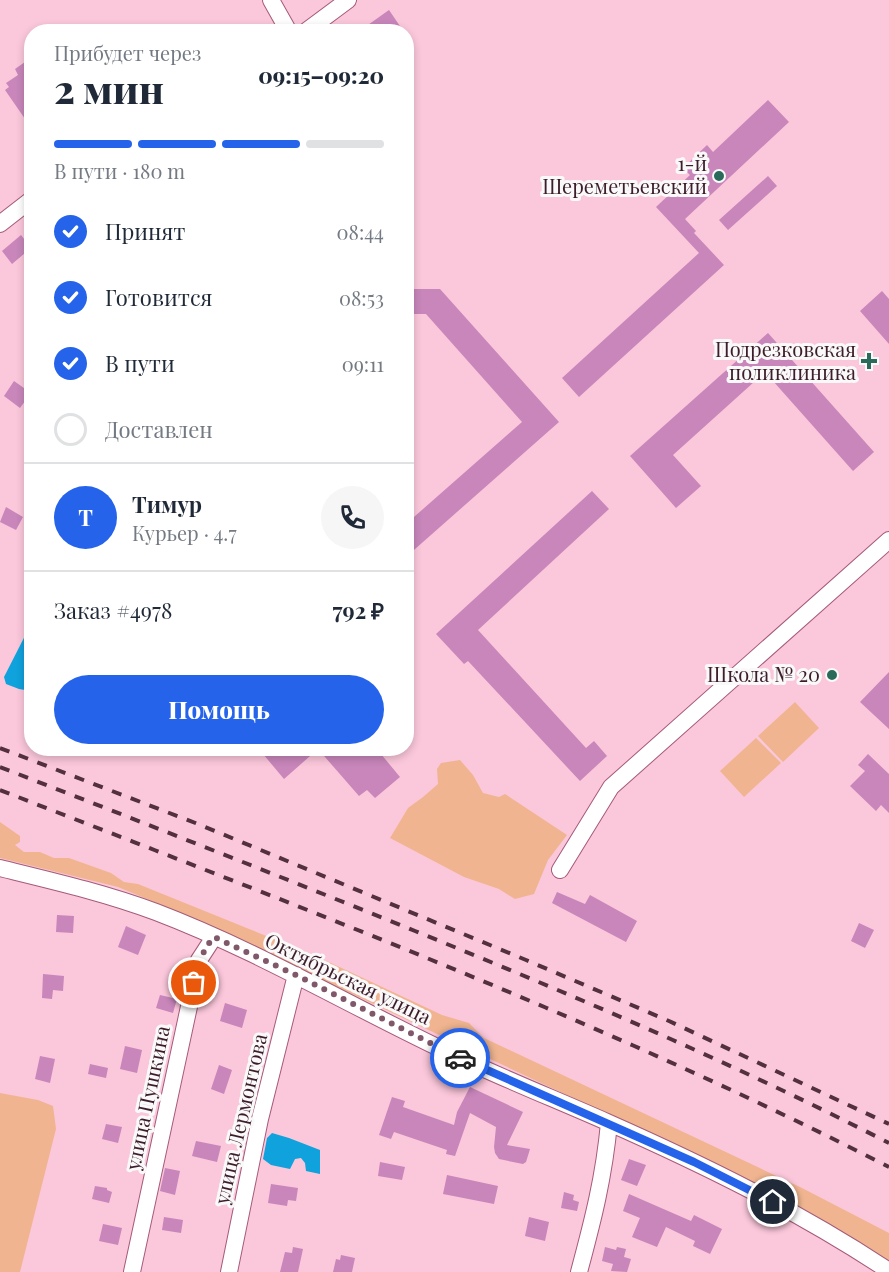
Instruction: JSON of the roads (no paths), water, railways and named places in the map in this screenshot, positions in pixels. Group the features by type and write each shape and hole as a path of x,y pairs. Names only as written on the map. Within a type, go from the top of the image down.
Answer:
{"street":[{"path":"271,0 284,24"},
{"path":"316,24 348,0"},
{"path":"0,224 24,206"},
{"path":"560,870 611,787 889,540"},
{"name":"Октябрьская улица","path":"0,868 107,895 158,913 214,937 296,975 457,1057 715,1172 843,1242 889,1271"},
{"name":"улица Пушкина","path":"132,1272 199,960 214,937"},
{"name":"улица Лермонтова","path":"229,1272 260,1119 296,975"},
{"path":"579,1272 598,1201 609,1123"}],"water":[{"path":"24,638 24,690 6,684 4,677"},
{"path":"272,1133 320,1150 320,1174 306,1171 305,1163 301,1158 295,1159 290,1169 271,1165 263,1159 267,1138"}],"railway":[{"path":"0,748 198,824 526,960 669,1021 889,1124"},
{"path":"0,767 535,980 714,1058 889,1143"},
{"path":"0,790 337,922 561,1014 781,1113 889,1167"}],"place":[{"name":"1-й Шереметьевский","path":"719,176"},
{"name":"Подрезковская поликлиника","path":"869,361"},
{"name":"Школа № 20","path":"832,675"}]}
